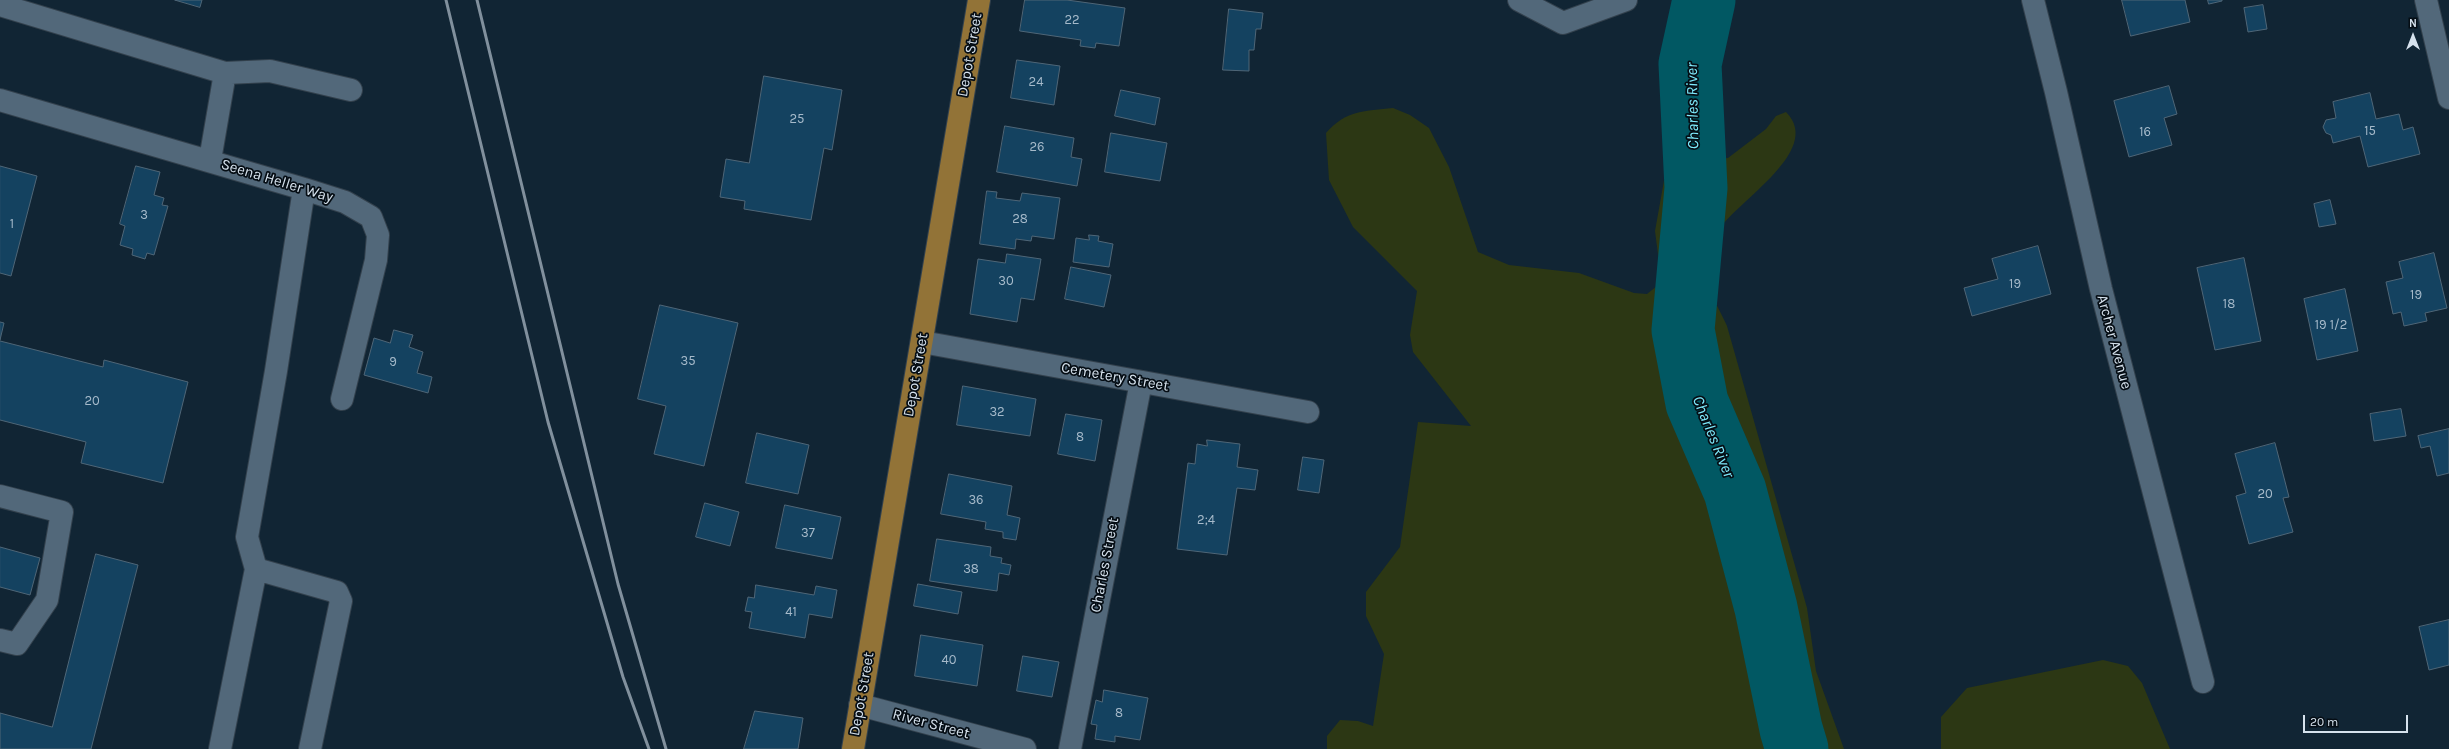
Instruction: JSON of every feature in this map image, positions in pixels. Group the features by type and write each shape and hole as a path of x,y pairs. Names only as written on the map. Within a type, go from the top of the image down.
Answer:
{"main road":[{"name":"Depot Street","path":"853,749 979,0"}],"street":[{"path":"1519,0 1563,23 1626,0"},
{"name":"Archer Avenue","path":"2033,0 2056,92 2100,289 2202,682"},
{"path":"2426,0 2449,98"},
{"path":"0,5 225,74 270,71 351,90"},
{"path":"210,160 225,74"},
{"name":"Seena Heller Way","path":"0,100 210,160 304,189 344,202 371,217 378,235 376,260 342,399"},
{"path":"220,749 256,569 247,537 276,371 304,189"},
{"name":"Cemetery Street","path":"922,342 1308,412"},
{"name":"Charles Street","path":"1070,749 1141,382"},
{"path":"0,496 62,512 47,600 17,644 0,640"},
{"path":"256,569 337,592 341,601 310,749"},
{"name":"River Street","path":"860,705 1025,749"}],"green space":[{"path":"1393,108 1410,115 1429,128 1449,167 1478,252 1509,265 1579,273 1634,293 1647,294 1657,286 1660,270 1655,231 1665,175 1674,166 1693,161 1728,158 1766,129 1776,116 1786,112 1795,128 1794,144 1785,161 1771,177 1724,223 1715,236 1709,255 1707,275 1712,295 1727,326 1807,608 1816,671 1844,749 1327,749 1327,736 1340,720 1358,721 1373,726 1384,654 1366,616 1366,592 1400,547 1418,422 1471,426 1413,352 1410,335 1417,291 1353,227 1329,180 1326,133 1333,125 1356,113"},
{"path":"2103,660 2128,666 2142,683 2170,749 1941,749 1941,717 1967,688"}],"building":[{"path":"175,0 202,0 200,7"},
{"path":"1025,0 1067,0 1125,8 1119,46 1096,43 1095,48 1080,46 1081,40 1020,31"},
{"path":"2122,0 2185,0 2190,22 2131,36"},
{"path":"2208,0 2222,0 2222,1 2209,4"},
{"path":"2263,5 2267,29 2248,32 2244,8"},
{"path":"1229,9 1263,13 1261,29 1256,29 1254,50 1249,50 1249,71 1223,70"},
{"path":"1017,60 1060,66 1054,105 1011,98"},
{"path":"764,76 842,90 832,150 824,148 811,220 744,209 745,201 720,197 726,159 749,163"},
{"path":"2169,86 2177,114 2164,118 2172,145 2129,157 2114,101"},
{"path":"1121,90 1160,98 1155,125 1115,116"},
{"path":"2370,93 2376,119 2399,114 2403,130 2413,127 2420,154 2368,167 2360,136 2333,143 2331,135 2326,133 2323,127 2326,120 2336,118 2333,102"},
{"path":"1005,126 1074,138 1071,157 1082,159 1077,186 997,172"},
{"path":"1111,133 1167,143 1160,181 1105,172"},
{"path":"0,166 37,176 11,276 0,273"},
{"path":"136,166 160,172 154,195 164,198 162,205 168,206 154,255 147,253 145,259 132,255 133,249 120,245 125,226 120,224"},
{"path":"987,191 997,192 996,198 1020,201 1022,193 1060,198 1054,239 1032,236 1031,241 1016,239 1015,249 980,244"},
{"path":"2330,200 2336,224 2319,227 2314,204"},
{"path":"1089,235 1099,236 1098,241 1113,244 1109,267 1073,262 1076,238 1089,240"},
{"path":"2038,246 2051,294 1972,316 1964,288 1998,279 1992,259"},
{"path":"2434,253 2447,308 2425,313 2427,321 2404,326 2401,312 2393,314 2386,282 2403,278 2399,262"},
{"path":"1007,254 1041,259 1034,300 1021,298 1017,322 970,314 978,259 1005,263"},
{"path":"2244,258 2261,341 2215,350 2197,268"},
{"path":"1071,267 1111,275 1104,307 1065,299"},
{"path":"2345,289 2358,351 2317,360 2304,299"},
{"path":"660,305 738,323 704,466 654,454 666,406 638,399"},
{"path":"0,322 4,323 0,340"},
{"path":"394,330 413,335 409,347 423,352 417,373 432,377 428,393 364,375 374,338 390,343"},
{"path":"0,341 103,367 104,360 188,382 163,483 81,463 86,442 0,420"},
{"path":"963,386 1036,399 1030,436 957,425"},
{"path":"2401,409 2406,436 2374,441 2370,414"},
{"path":"1066,414 1102,420 1095,461 1058,454"},
{"path":"2449,429 2449,473 2437,476 2430,446 2421,448 2418,436"},
{"path":"757,433 809,445 798,494 746,483"},
{"path":"1207,440 1240,444 1237,467 1258,470 1255,490 1237,488 1227,555 1177,549 1188,463 1195,464 1197,444 1207,446"},
{"path":"2275,443 2289,497 2283,498 2293,532 2249,544 2236,496 2246,493 2235,454"},
{"path":"1303,457 1324,460 1319,493 1298,490"},
{"path":"949,474 1012,486 1007,515 1020,518 1016,540 1003,538 1003,532 985,529 986,522 941,514"},
{"path":"705,503 739,512 730,546 696,537"},
{"path":"785,505 841,517 832,559 776,548"},
{"path":"937,539 991,547 990,556 1002,558 1001,563 1011,565 1009,575 999,573 997,591 930,581"},
{"path":"0,547 40,558 30,595 0,587"},
{"path":"96,554 138,565 91,749 0,749 0,713 52,727"},
{"path":"918,584 962,592 958,614 914,606"},
{"path":"756,585 814,595 816,586 837,590 832,618 809,614 805,638 749,628 752,612 745,611 748,597 754,598"},
{"path":"2449,620 2449,665 2429,670 2419,627"},
{"path":"921,635 983,645 977,686 915,676"},
{"path":"1023,656 1059,662 1052,697 1017,691"},
{"path":"1104,690 1148,698 1140,740 1115,736 1115,742 1095,739 1097,725 1091,724 1096,700 1102,702"},
{"path":"755,711 803,718 798,749 744,749"}],"waterway":[{"name":"Charles River","path":"1704,0 1690,64 1696,188 1683,330 1697,403 1735,491 1766,608 1791,729 1797,749"}],"railway":[{"path":"446,0 548,422 623,677 649,749"},
{"path":"477,0 618,584 666,749"}]}
